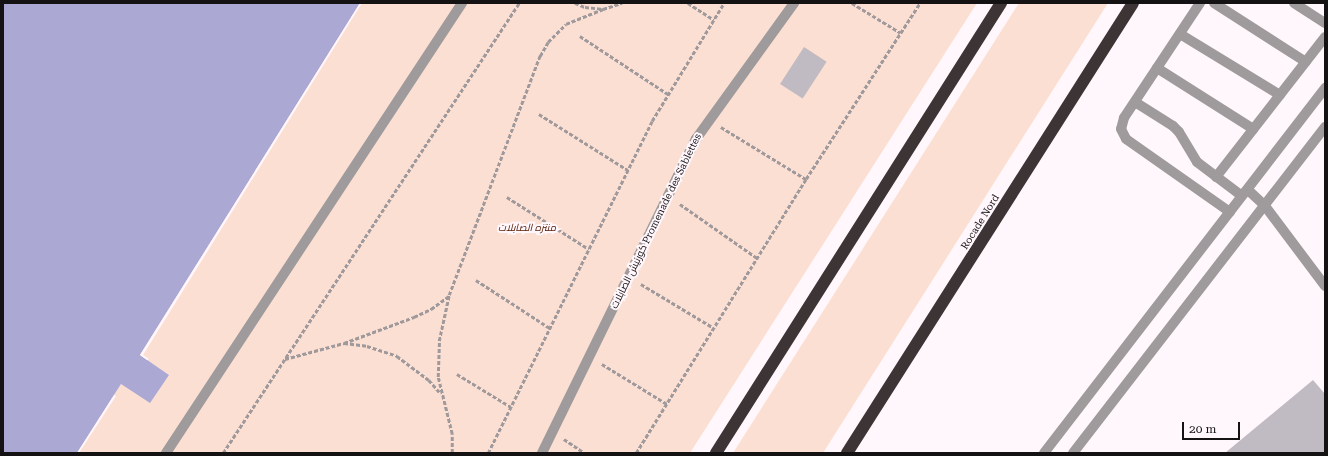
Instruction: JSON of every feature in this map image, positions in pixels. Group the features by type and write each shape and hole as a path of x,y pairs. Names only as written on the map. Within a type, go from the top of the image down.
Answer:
{"highway":[{"path":"716,453 1001,3"},
{"name":"Rocade Nord","path":"847,453 1133,3"}],"street":[{"path":"166,453 462,3"},
{"name":"كورنيش الصابلات Promenade des Sablettes","path":"542,453 696,139 794,3"},
{"path":"1200,3 1134,102 1122,123 1121,129 1126,139 1230,212"},
{"path":"1214,3 1306,62"},
{"path":"1294,3 1325,23"},
{"path":"1180,34 1280,95"},
{"path":"1216,177 1325,37"},
{"path":"1157,68 1253,129"},
{"path":"1044,453 1325,88"},
{"path":"1134,102 1173,126 1179,132 1194,158 1216,177 1265,206 1325,286"},
{"path":"1073,453 1325,127"}],"path":[{"path":"223,453 519,3"},
{"path":"575,3 585,7 602,9"},
{"path":"452,453 452,434 441,395 438,377 439,341 449,295 545,46 554,33 566,24 602,9 622,3"},
{"path":"688,3 714,20"},
{"path":"488,453 652,121 724,3"},
{"path":"852,3 900,33"},
{"path":"636,453 806,179 920,3"},
{"path":"580,36 668,94"},
{"path":"539,114 628,170"},
{"path":"709,120 806,179"},
{"path":"668,196 757,258"},
{"path":"507,197 589,249"},
{"path":"629,276 714,328"},
{"path":"476,280 550,328"},
{"path":"285,359 344,343 420,314 431,309 449,295"},
{"path":"344,343 367,346 397,356 429,380 441,395"},
{"path":"590,356 667,404"},
{"path":"457,374 511,407"},
{"path":"552,432 585,453"},
{"path":"245,453 261,453"}],"green space":[{"name":"منتزه الصابلات","path":"360,3 977,3 690,453 77,453 121,384 169,375 140,355"},
{"path":"1019,3 1108,3 823,453 733,453"}],"water":[{"path":"3,3 360,3 140,355 169,375 150,403 121,384 77,453 3,453"}],"pier":[{"path":"360,3 362,3 143,355 149,359 147,360 140,355"},
{"path":"114,395 116,396 79,453 77,453"}],"building":[{"path":"804,47 827,62 803,99 780,84"},
{"path":"1313,380 1325,394 1325,453 1225,453"}]}
